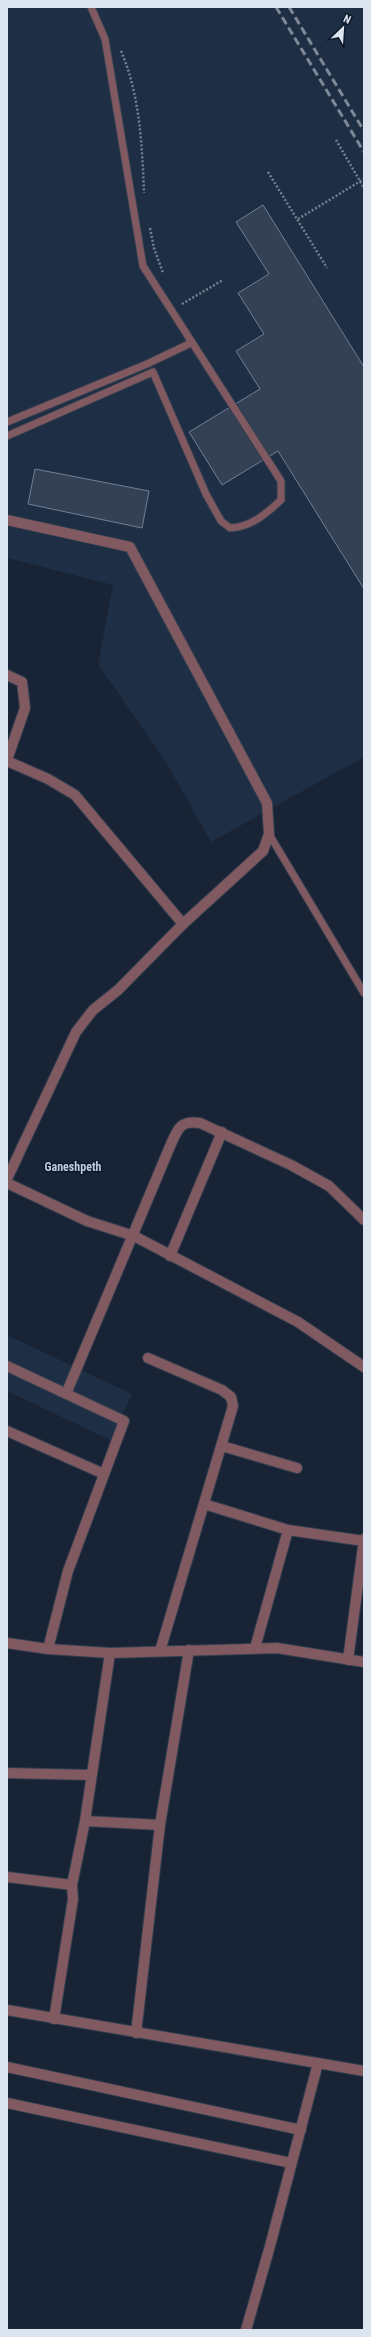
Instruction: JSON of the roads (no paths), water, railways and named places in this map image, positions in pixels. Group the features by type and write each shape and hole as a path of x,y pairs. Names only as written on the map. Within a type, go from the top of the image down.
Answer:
{"street":[{"path":"7,520 130,547 267,803 269,834 263,851 183,924 118,990 93,1010 76,1032 7,1179"},
{"path":"7,675 22,682 25,708 7,760 75,794 183,924"},
{"path":"66,1394 134,1236 171,1144 181,1126 189,1122 222,1132 329,1186 364,1220"},
{"path":"170,1256 222,1132"},
{"path":"7,1183 87,1221 134,1236 298,1322 364,1367"},
{"path":"148,1358 222,1390 231,1397 233,1406 231,1417 160,1651"},
{"path":"7,1366 124,1421 68,1571 48,1649"},
{"path":"7,1431 104,1474"},
{"path":"222,1446 297,1468"},
{"path":"204,1504 288,1530 364,1540 348,1660"},
{"path":"255,1648 288,1530"},
{"path":"7,1643 48,1649 110,1653 277,1648 364,1662"},
{"path":"136,2033 160,1824 189,1650"},
{"path":"54,2019 73,1899 72,1884 85,1821 90,1775 110,1653"},
{"path":"7,1773 90,1775"},
{"path":"85,1821 160,1824"},
{"path":"7,1877 72,1884"},
{"path":"7,2010 364,2071"},
{"path":"246,2330 318,2064"},
{"path":"7,2067 301,2130"},
{"path":"7,2103 291,2163"}],"lane":[{"path":"7,436 152,372 206,494 221,521 230,528 242,528 263,516 282,500 281,481 143,266 105,39 91,7"},
{"path":"7,422 147,364 191,343"},
{"path":"269,834 364,992"}],"railway":[{"path":"276,7 364,152"},
{"path":"289,7 364,131"}],"district":[{"name":"Ganeshpeth","path":"73,1167"}]}
